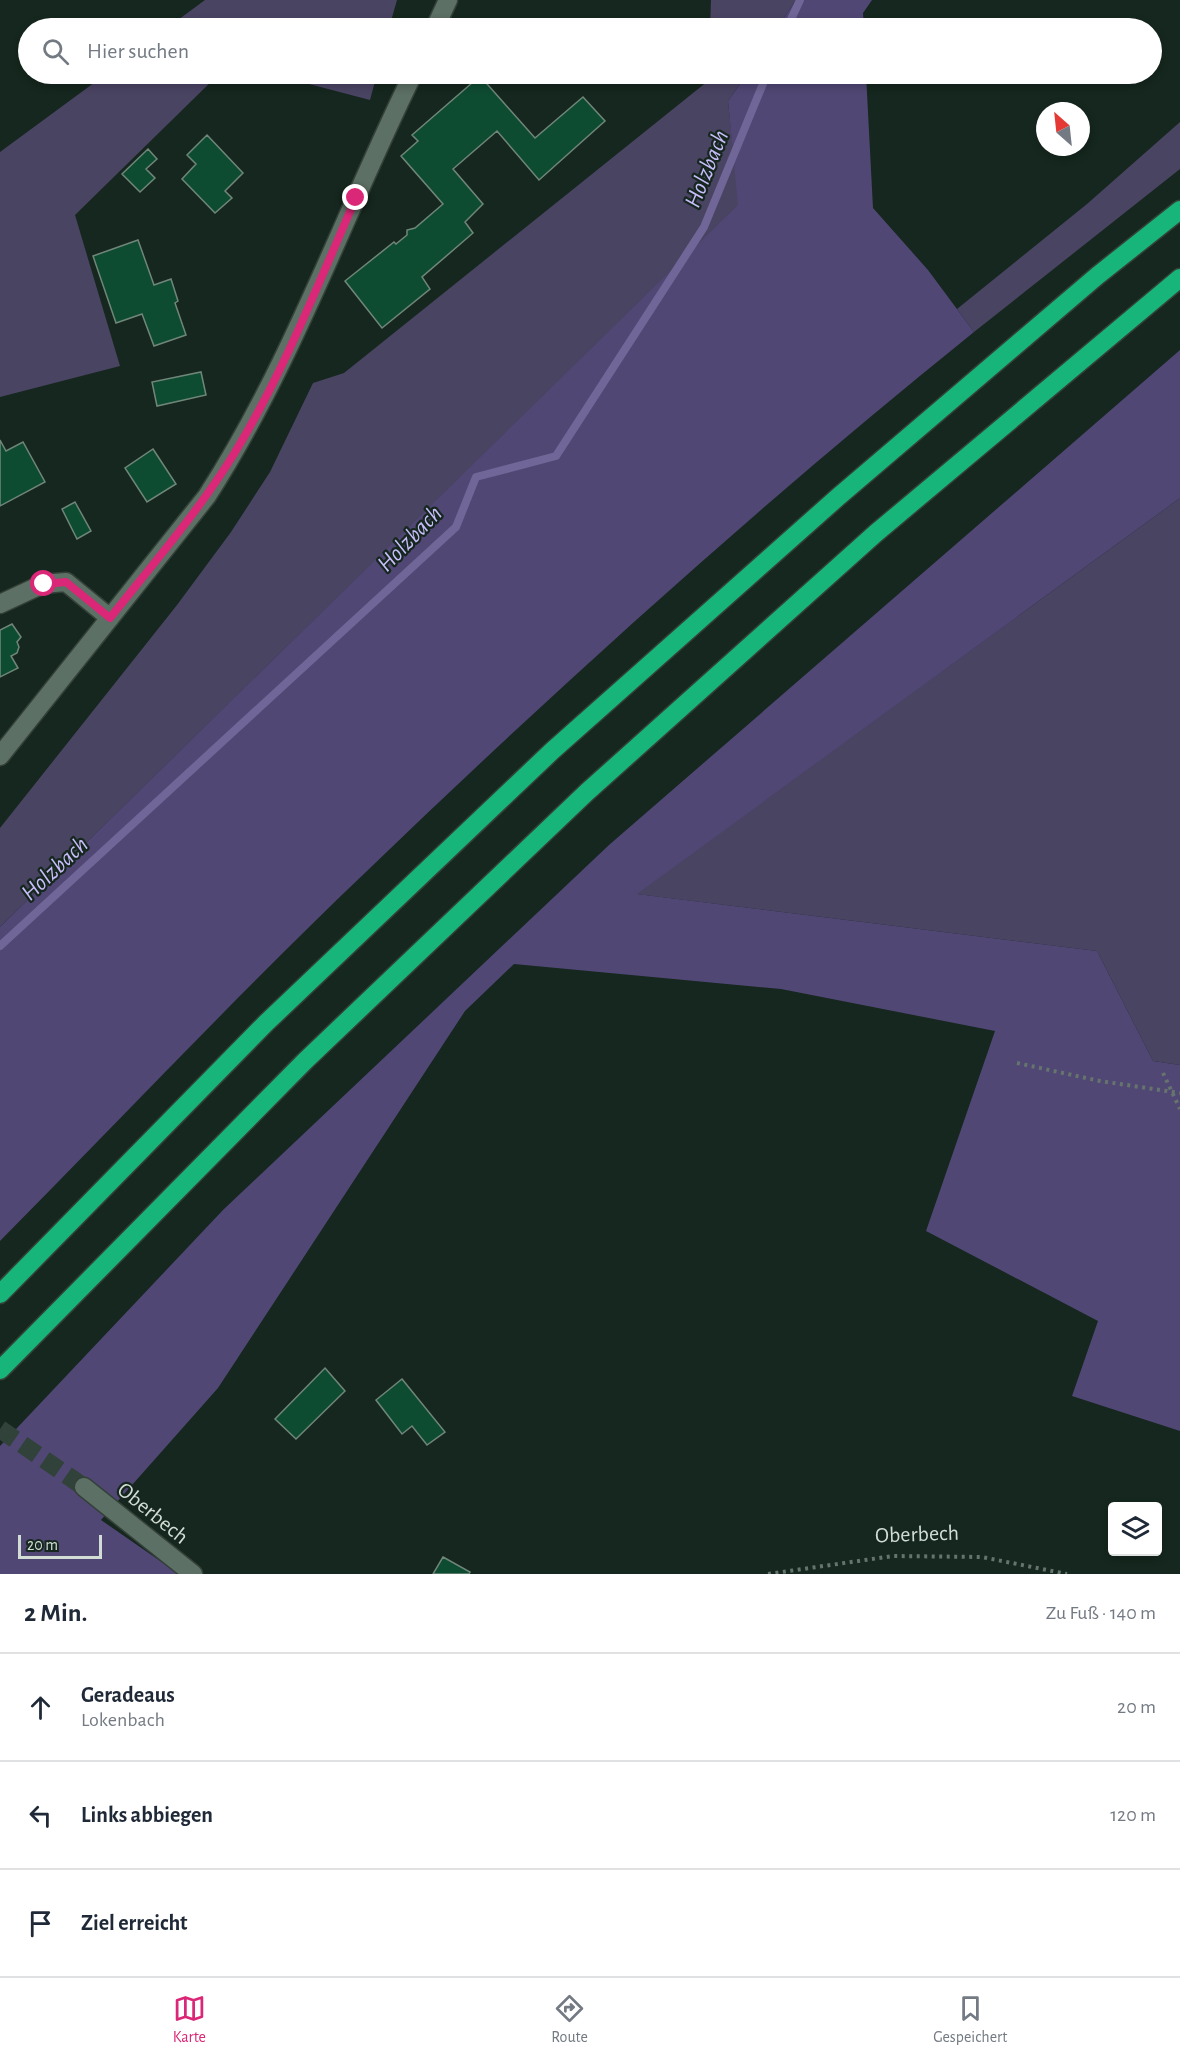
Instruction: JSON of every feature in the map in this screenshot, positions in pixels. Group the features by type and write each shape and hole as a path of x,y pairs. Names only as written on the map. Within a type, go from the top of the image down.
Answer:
{"highway":[{"path":"0,1294 266,1023 552,751 846,489 1088,284 1180,210"},
{"path":"0,1370 305,1060 587,792 876,532 1180,278"}],"street":[{"path":"440,18 448,0"},
{"path":"0,756 207,496 235,452 290,346 408,84"},
{"path":"0,604 44,584 66,582 110,618"},
{"name":"Oberbech","path":"84,1487 193,1574"}],"path":[{"path":"1017,1063 1180,1093"},
{"path":"1163,1073 1180,1109"},
{"name":"Oberbech","path":"768,1574 904,1556 982,1557 1067,1574"}],"shaded area":[{"path":"205,0 397,0 392,18 181,18"},
{"path":"711,0 796,0 784,18 710,18"},
{"path":"796,0 872,0 863,13 863,18 784,18"},
{"path":"92,84 209,84 75,215 120,366 0,397 0,152"},
{"path":"309,84 374,84 370,100"},
{"path":"704,84 740,84 728,101 739,205 0,927 0,828 177,605 231,532 270,472 313,383 344,373"},
{"path":"740,84 867,84 873,208 928,270 974,332 741,527 441,800 274,961 0,1241 0,927 738,205 728,101"},
{"path":"1180,122 1180,169 974,332 957,309 1087,204"},
{"path":"1180,350 1180,498 637,894 1097,951 1153,1061 1180,1065 1180,1431 1072,1396 1098,1321 926,1231 995,1031 781,989 514,964 465,1011 218,1388 101,1520 179,1574 0,1574 0,1446 223,1210 609,845"},
{"path":"1180,498 1180,1065 1153,1061 1097,951 636,894"}],"building":[{"path":"471,84 487,84 535,138 583,97 605,121 539,180 497,131 453,169 483,204 465,222 473,233 422,277 430,289 382,328 345,281 394,242 396,244 407,235 407,230 415,228 443,204 401,156 418,141 412,135"},
{"path":"207,135 243,173 225,191 232,198 215,213 182,179 196,164 187,155"},
{"path":"148,149 157,159 146,169 155,178 140,192 122,174"},
{"path":"138,240 154,285 171,279 178,301 175,303 186,335 154,346 142,314 116,323 93,256"},
{"path":"201,372 206,395 157,406 152,382"},
{"path":"0,440 6,451 23,442 45,482 0,506"},
{"path":"153,449 176,484 147,502 125,468"},
{"path":"75,502 91,531 77,539 62,509"},
{"path":"12,624 21,637 17,642 19,647 17,653 11,656 18,668 0,677 0,630"},
{"path":"325,1368 345,1391 296,1439 275,1419"},
{"path":"402,1379 445,1432 427,1445 412,1426 402,1434 376,1400"},
{"path":"443,1557 470,1572 469,1574 433,1574"}],"waterway":[{"name":"Holzbach","path":"792,18 800,0"},
{"name":"Holzbach","path":"0,946 456,527 476,477 556,456 704,227 763,84"}],"tunnel":[{"path":"0,1429 84,1487"}],"route":[{"path":"44,584 66,582 110,618 207,496 235,452 290,346 356,198"}]}
